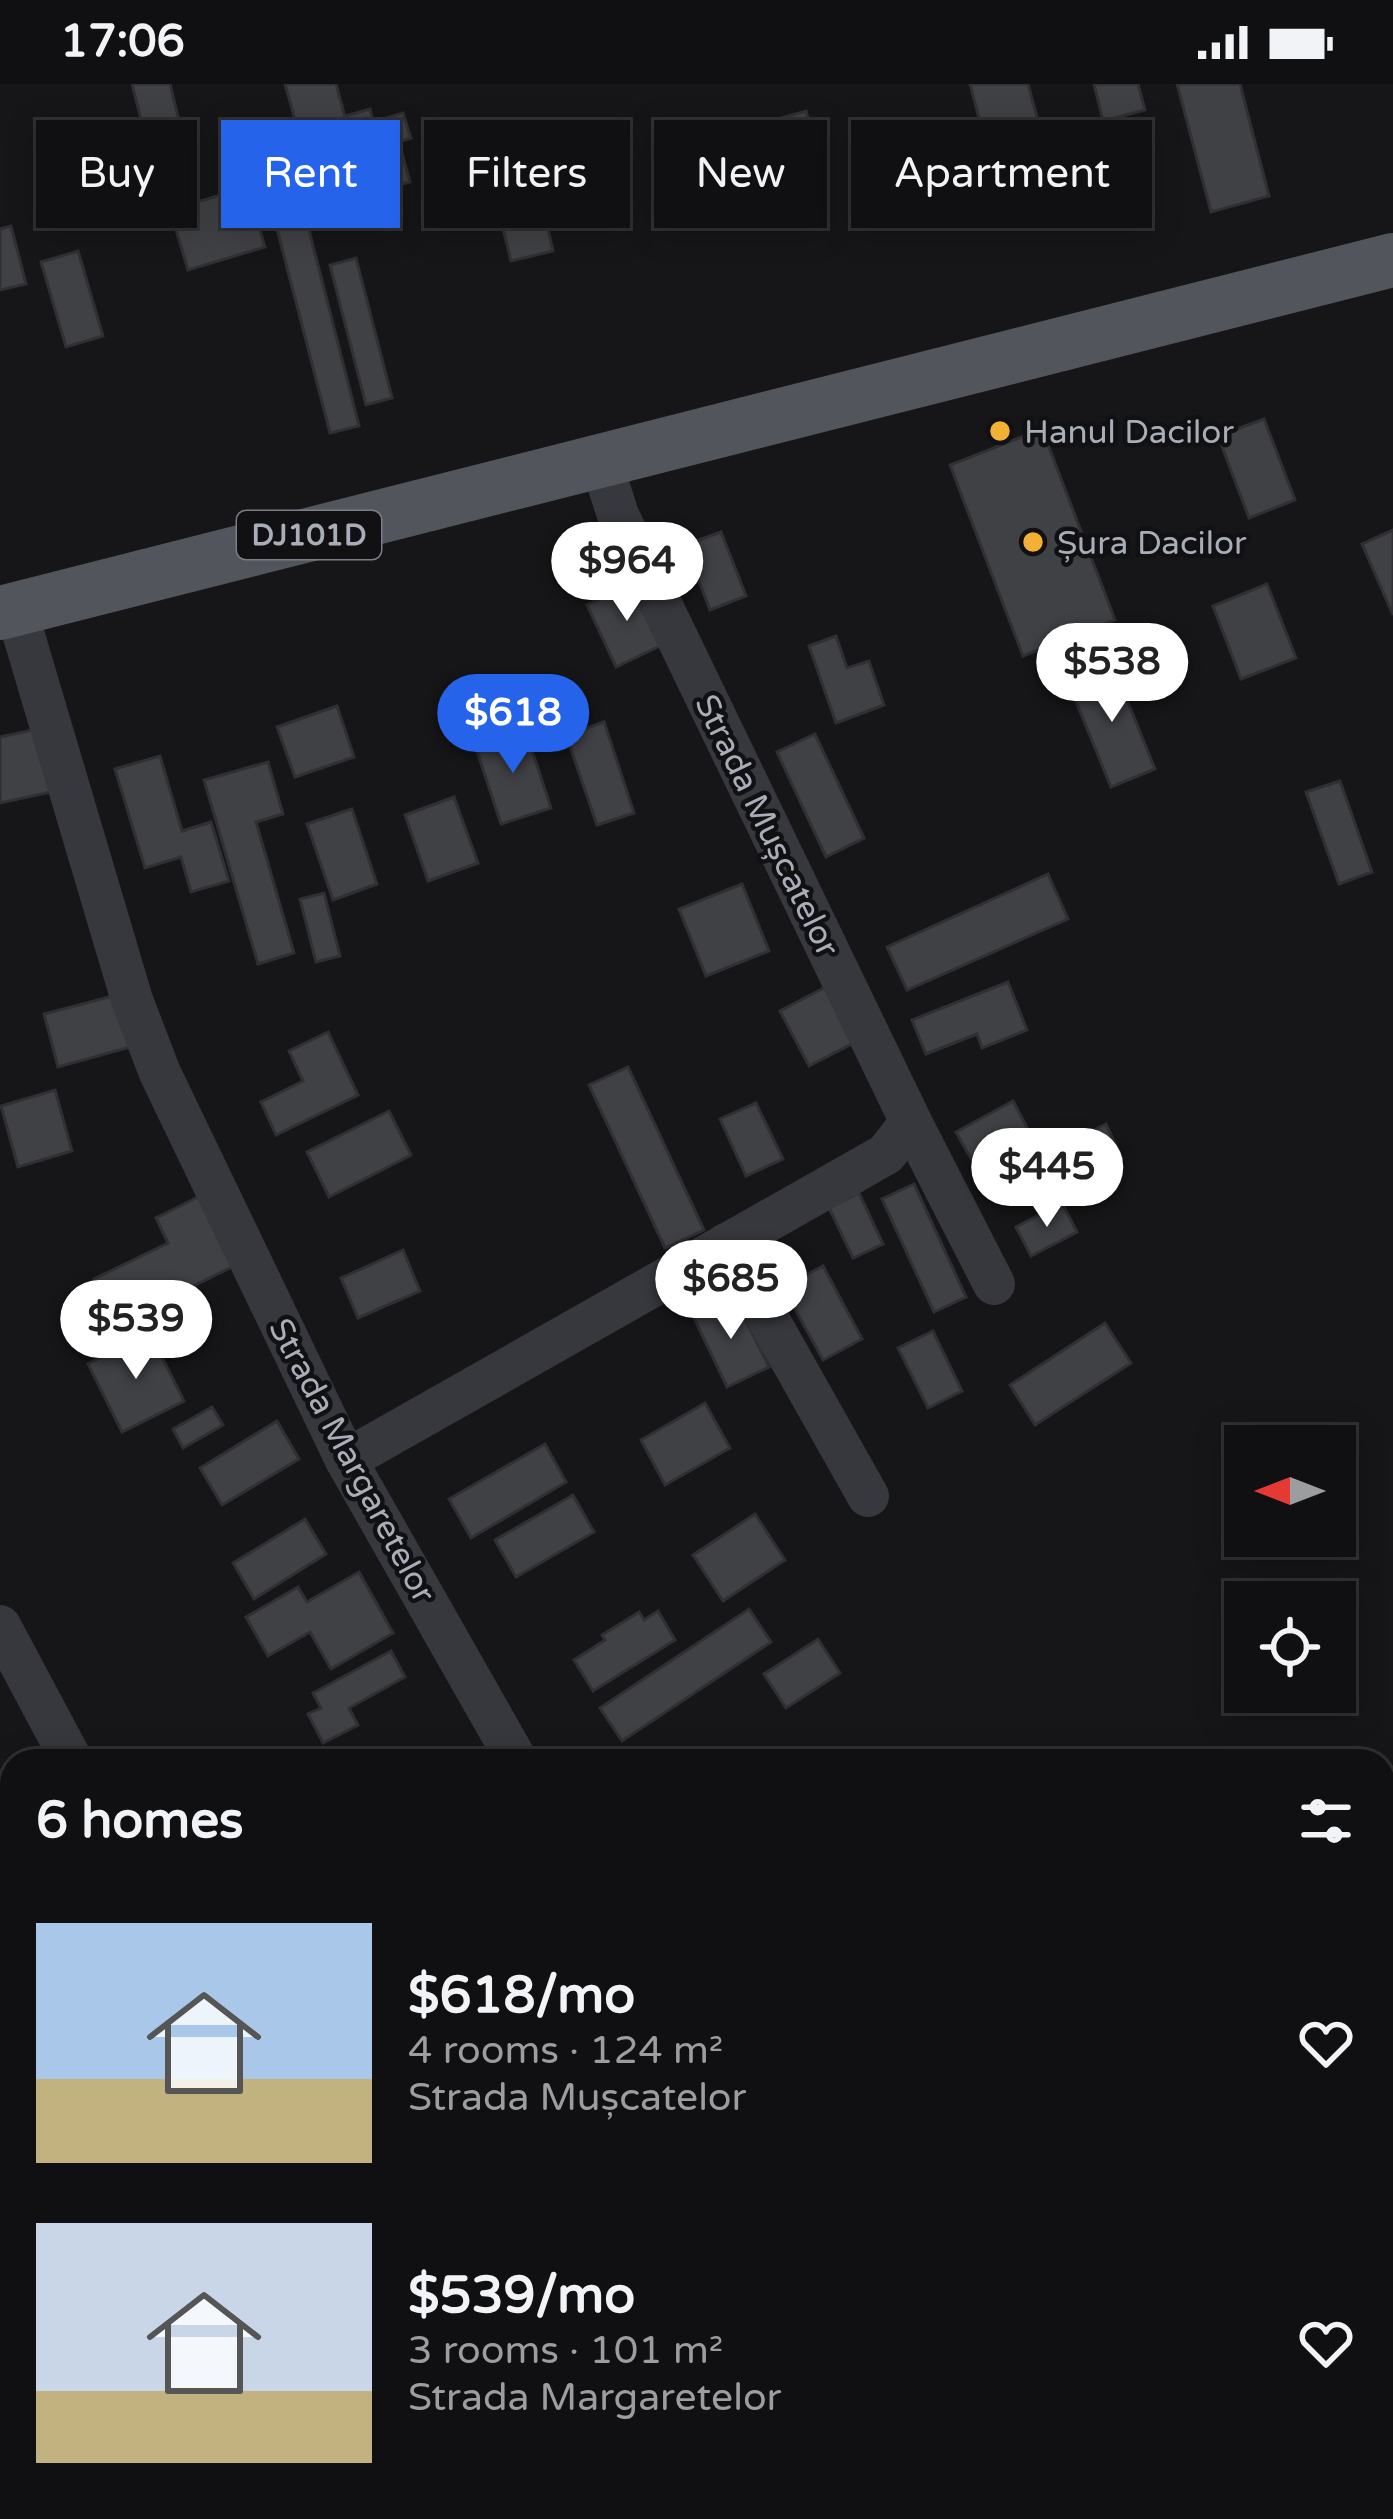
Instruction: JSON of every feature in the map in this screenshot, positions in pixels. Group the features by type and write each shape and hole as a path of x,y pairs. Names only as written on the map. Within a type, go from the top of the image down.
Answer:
{"main road":[{"name":"DJ101D","path":"8,611 1393,260"}],"street":[{"name":"Strada Mușcatelor","path":"601,462 618,514 994,1284"},
{"name":"Strada Margaretelor","path":"8,611 132,1000 160,1073 346,1460 510,1749"},
{"path":"346,1460 886,1154 911,1122"},
{"path":"726,1244 868,1496"},
{"path":"0,1626 66,1749"}],"building":[{"path":"132,84 170,84 179,120 141,120"},
{"path":"285,84 336,84 346,120 295,120"},
{"path":"970,84 1028,84 1038,120 979,120"},
{"path":"1094,84 1138,84 1145,110 1103,120"},
{"path":"1177,84 1240,84 1269,196 1211,212"},
{"path":"370,109 373,120 346,120 345,116"},
{"path":"806,111 808,120 774,120"},
{"path":"403,113 411,138 400,142 400,120 380,120"},
{"path":"400,146 410,182 400,185"},
{"path":"221,195 221,228 259,228 265,247 188,270 175,228 197,228 197,202"},
{"path":"11,226 26,284 0,290 0,229"},
{"path":"309,228 359,426 330,433 277,229"},
{"path":"503,228 548,228 553,251 511,261"},
{"path":"78,251 103,336 66,347 41,262"},
{"path":"356,258 392,398 366,405 330,265"},
{"path":"1264,419 1295,500 1249,518 1218,436"},
{"name":"Șura Dacilor","path":"1042,429 1115,620 1023,656 950,465"},
{"path":"1393,530 1393,615 1362,544"},
{"path":"721,532 746,596 710,610 685,545"},
{"path":"638,580 668,642 616,667 587,605"},
{"path":"1267,584 1296,658 1241,679 1213,606"},
{"path":"836,636 847,668 869,661 884,705 836,723 809,646"},
{"path":"1112,663 1155,769 1111,787 1068,682"},
{"path":"337,706 354,757 295,777 277,727"},
{"path":"604,722 634,813 597,825 566,735"},
{"path":"42,728 55,791 0,803 0,737"},
{"path":"525,729 551,808 501,824 475,745"},
{"path":"815,734 864,838 826,857 777,752"},
{"path":"160,756 182,831 211,822 229,881 191,892 181,857 145,868 115,769"},
{"path":"268,762 283,814 256,822 294,953 258,964 204,780"},
{"path":"1340,781 1372,872 1339,884 1306,792"},
{"path":"454,797 478,863 428,881 405,815"},
{"path":"352,809 377,884 333,900 307,824"},
{"path":"1048,874 1068,919 907,990 887,947"},
{"path":"742,884 769,951 706,976 679,909"},
{"path":"324,893 340,956 316,962 300,899"},
{"path":"837,981 865,1037 809,1066 780,1011"},
{"path":"1008,982 1027,1030 982,1048 977,1034 926,1054 912,1020"},
{"path":"120,994 134,1046 58,1067 44,1014"},
{"path":"328,1032 358,1095 276,1135 261,1102 303,1081 289,1051"},
{"path":"628,1067 704,1230 665,1248 589,1085"},
{"path":"55,1090 72,1151 18,1167 1,1106"},
{"path":"1013,1101 1031,1135 975,1166 956,1132"},
{"path":"756,1103 783,1159 746,1176 720,1119"},
{"path":"389,1111 411,1155 329,1197 307,1152"},
{"path":"1106,1124 1122,1158 1029,1204 1012,1171"},
{"path":"914,1184 966,1297 934,1312 882,1199"},
{"path":"859,1193 883,1244 853,1258 829,1208"},
{"path":"204,1194 238,1264 116,1324 94,1279 168,1243 156,1218"},
{"path":"1062,1203 1077,1232 1031,1256 1016,1227"},
{"path":"403,1250 420,1291 358,1318 341,1278"},
{"path":"823,1266 862,1339 823,1360 783,1287"},
{"path":"734,1296 769,1367 727,1387 693,1316"},
{"path":"1105,1323 1131,1363 1035,1425 1010,1385"},
{"path":"933,1331 962,1391 928,1408 898,1348"},
{"path":"150,1333 184,1401 122,1432 88,1364"},
{"path":"705,1403 730,1448 665,1485 641,1440"},
{"path":"212,1407 223,1425 183,1448 173,1429"},
{"path":"277,1421 299,1459 222,1505 200,1468"},
{"path":"545,1444 566,1482 471,1538 449,1499"},
{"path":"573,1495 594,1532 516,1577 495,1540"},
{"path":"755,1514 785,1560 723,1601 693,1555"},
{"path":"305,1519 326,1554 254,1599 233,1563"},
{"path":"359,1572 393,1633 331,1669 310,1632 268,1656 246,1617 298,1587 307,1602"},
{"path":"749,1609 771,1642 622,1741 600,1708"},
{"path":"658,1611 675,1640 593,1691 574,1660 639,1612 644,1620"},
{"path":"818,1639 840,1673 786,1708 764,1674"},
{"path":"391,1651 405,1677 349,1708 358,1725 323,1743 308,1714 321,1708 313,1693"}],"place":[{"name":"Hanul Dacilor","path":"1000,431"},
{"name":"Șura Dacilor","path":"1033,542"}]}
